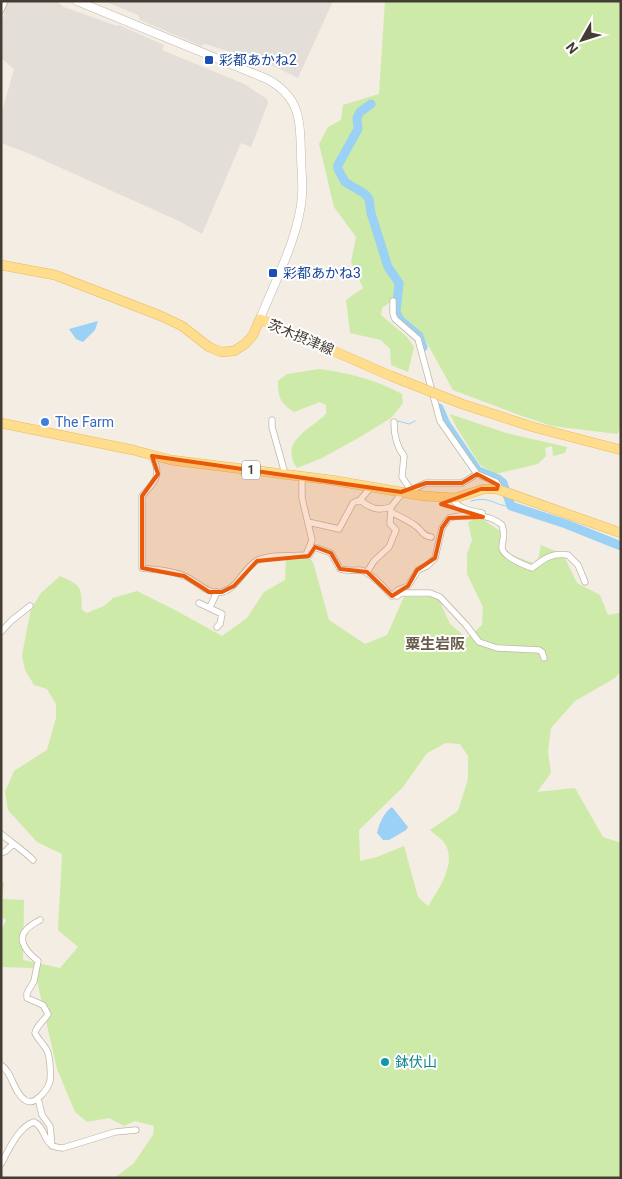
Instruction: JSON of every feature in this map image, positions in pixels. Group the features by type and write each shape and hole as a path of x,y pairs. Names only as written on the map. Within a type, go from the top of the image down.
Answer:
{"main road":[{"name":"茨木摂津線","path":"1,265 55,275 161,316 182,326 208,347 221,352 234,351 245,344 253,335 260,319 390,376 462,404 533,428 621,450"},
{"name":"1","path":"1,423 133,450 171,460 283,473 452,498 484,489 503,491 621,533"}],"street":[{"path":"1,10 5,1"},
{"path":"78,1 267,79 278,85 294,104 299,115 302,196 294,235 260,319"},
{"path":"393,301 395,319 418,340 440,421 477,474 496,482 503,491"},
{"path":"272,420 272,427 284,470 283,473"},
{"path":"394,422 394,436 399,450 404,456 402,478 410,491"},
{"path":"152,456 157,465 158,474 152,485 142,496 142,568 184,576 209,592 222,592 234,586 246,570 257,561 269,558 309,556 314,548 317,548 331,553 340,569 352,572 361,570 367,572 392,596 397,596 401,593 430,593 440,597 466,624 479,642 497,648 539,650 544,658"},
{"path":"367,572 374,561 389,547 396,530 390,524 391,510 410,491 426,483 462,483 477,474"},
{"path":"302,476 302,498 312,540 306,555"},
{"path":"308,522 339,529 353,504 360,500 372,486"},
{"path":"452,498 466,510 483,513 483,517"},
{"path":"360,500 373,509 391,510 418,528 423,534 431,537"},
{"path":"392,596 398,590 408,586 418,570 427,566 436,558 442,528 449,518 468,515 483,517 502,525 505,535 502,549 504,554 532,568 545,558 556,553 568,555 578,565 585,582"},
{"path":"210,607 217,592"},
{"path":"199,604 210,607 222,614 220,624 217,627"},
{"path":"1,632 11,621 30,606"},
{"path":"1,834 33,860"},
{"path":"1,853 13,844"},
{"path":"1,1065 5,1067 21,1096 26,1100 33,1102 48,1085 50,1079 48,1052 35,1033 36,1028 45,1020 48,1014 43,1006 27,998 26,993 34,981 38,960 28,953 24,945 23,935 27,928 40,920"},
{"path":"38,1098 42,1116 50,1126 52,1146"},
{"path":"1,1164 12,1142 30,1123 38,1124 47,1141 52,1146 63,1148 115,1132 136,1130"}],"highlighted area":[{"path":"152,456 401,492 426,483 462,483 477,474 498,485 497,489 481,489 441,504 483,517 449,518 442,528 435,558 417,570 408,586 392,596 367,572 340,569 331,553 315,547 309,556 257,561 234,586 222,592 209,592 184,576 142,568 142,496 158,474"}],"shaded area":[{"path":"7,1 56,1 64,7 117,26 119,25 164,45 162,50 244,84 267,99 268,103 251,147 241,143 202,234 181,222 30,154 1,143 1,115 14,69 1,58 1,26"},
{"path":"104,1 333,1 298,78 267,63 205,44 201,46 140,20 138,15"}],"green space":[{"path":"385,1 621,1 621,428 617,434 552,426 453,390 423,336 403,321 393,300 382,308 381,315 407,337 414,347 408,372 391,365 390,349 381,340 350,333 346,300 363,288 351,262 356,237 334,207 319,144 328,127 341,120 343,105 379,94"},
{"path":"319,369 351,375 381,384 402,394 403,403 391,418 322,458 297,468 292,459 291,451 294,444 304,432 326,414 326,405 320,402 294,412 281,399 278,381 287,374"},
{"path":"450,414 506,433 567,447 565,453 553,456 552,446 545,448 546,456 538,464 495,474 480,465"},
{"path":"474,519 484,520 500,531 500,550 537,565 541,545 563,554 577,583 600,595 608,615 621,611 621,671 615,678 575,701 551,728 548,752 551,773 537,792 575,788 603,837 621,843 621,1178 114,1178 134,1163 153,1135 154,1126 135,1121 124,1126 109,1118 87,1122 75,1112 57,1069 34,968 1,967 1,932 6,920 1,916 1,881 4,883 2,899 24,900 23,960 60,968 78,947 58,930 62,854 37,842 8,810 5,792 14,771 47,750 56,718 56,704 47,689 34,685 25,670 22,655 31,609 41,593 60,576 73,582 79,588 82,610 87,613 104,606 113,598 137,591 222,636 247,618 264,592 285,580 286,557 307,556 313,562 329,620 365,644 387,635 404,597 438,597 450,624 467,638 482,625 483,607 467,574 467,554 472,540 468,522","holes":["446,743 460,744 468,756 468,779 458,811 430,830 443,841 449,857 446,874 428,906 418,897 404,846 377,857 360,861 359,830 403,787 427,753"]}],"water":[{"path":"98,321 95,330 83,342 76,339 69,329"},
{"path":"392,807 408,827 389,840 383,840 377,833 384,815"}],"waterway":[{"path":"371,104 360,112 357,118 358,129 338,165 338,169 345,182 365,194 369,199 371,213 388,267 399,283 396,313 401,321 419,336 423,347"},
{"path":"439,408 446,424 478,471 503,483 511,506 566,524 621,546"},
{"path":"396,422 409,424 415,421"},
{"path":"463,459 468,466"},
{"path":"471,501 484,499 501,505 511,506"}],"place":[{"name":"彩都あかね2","path":"209,60"},
{"name":"彩都あかね3","path":"273,273"},
{"name":"The Farm","path":"45,422"},
{"name":"鉢伏山","path":"385,1062"}],"district":[{"name":"粟生岩阪","path":"435,644"}]}
